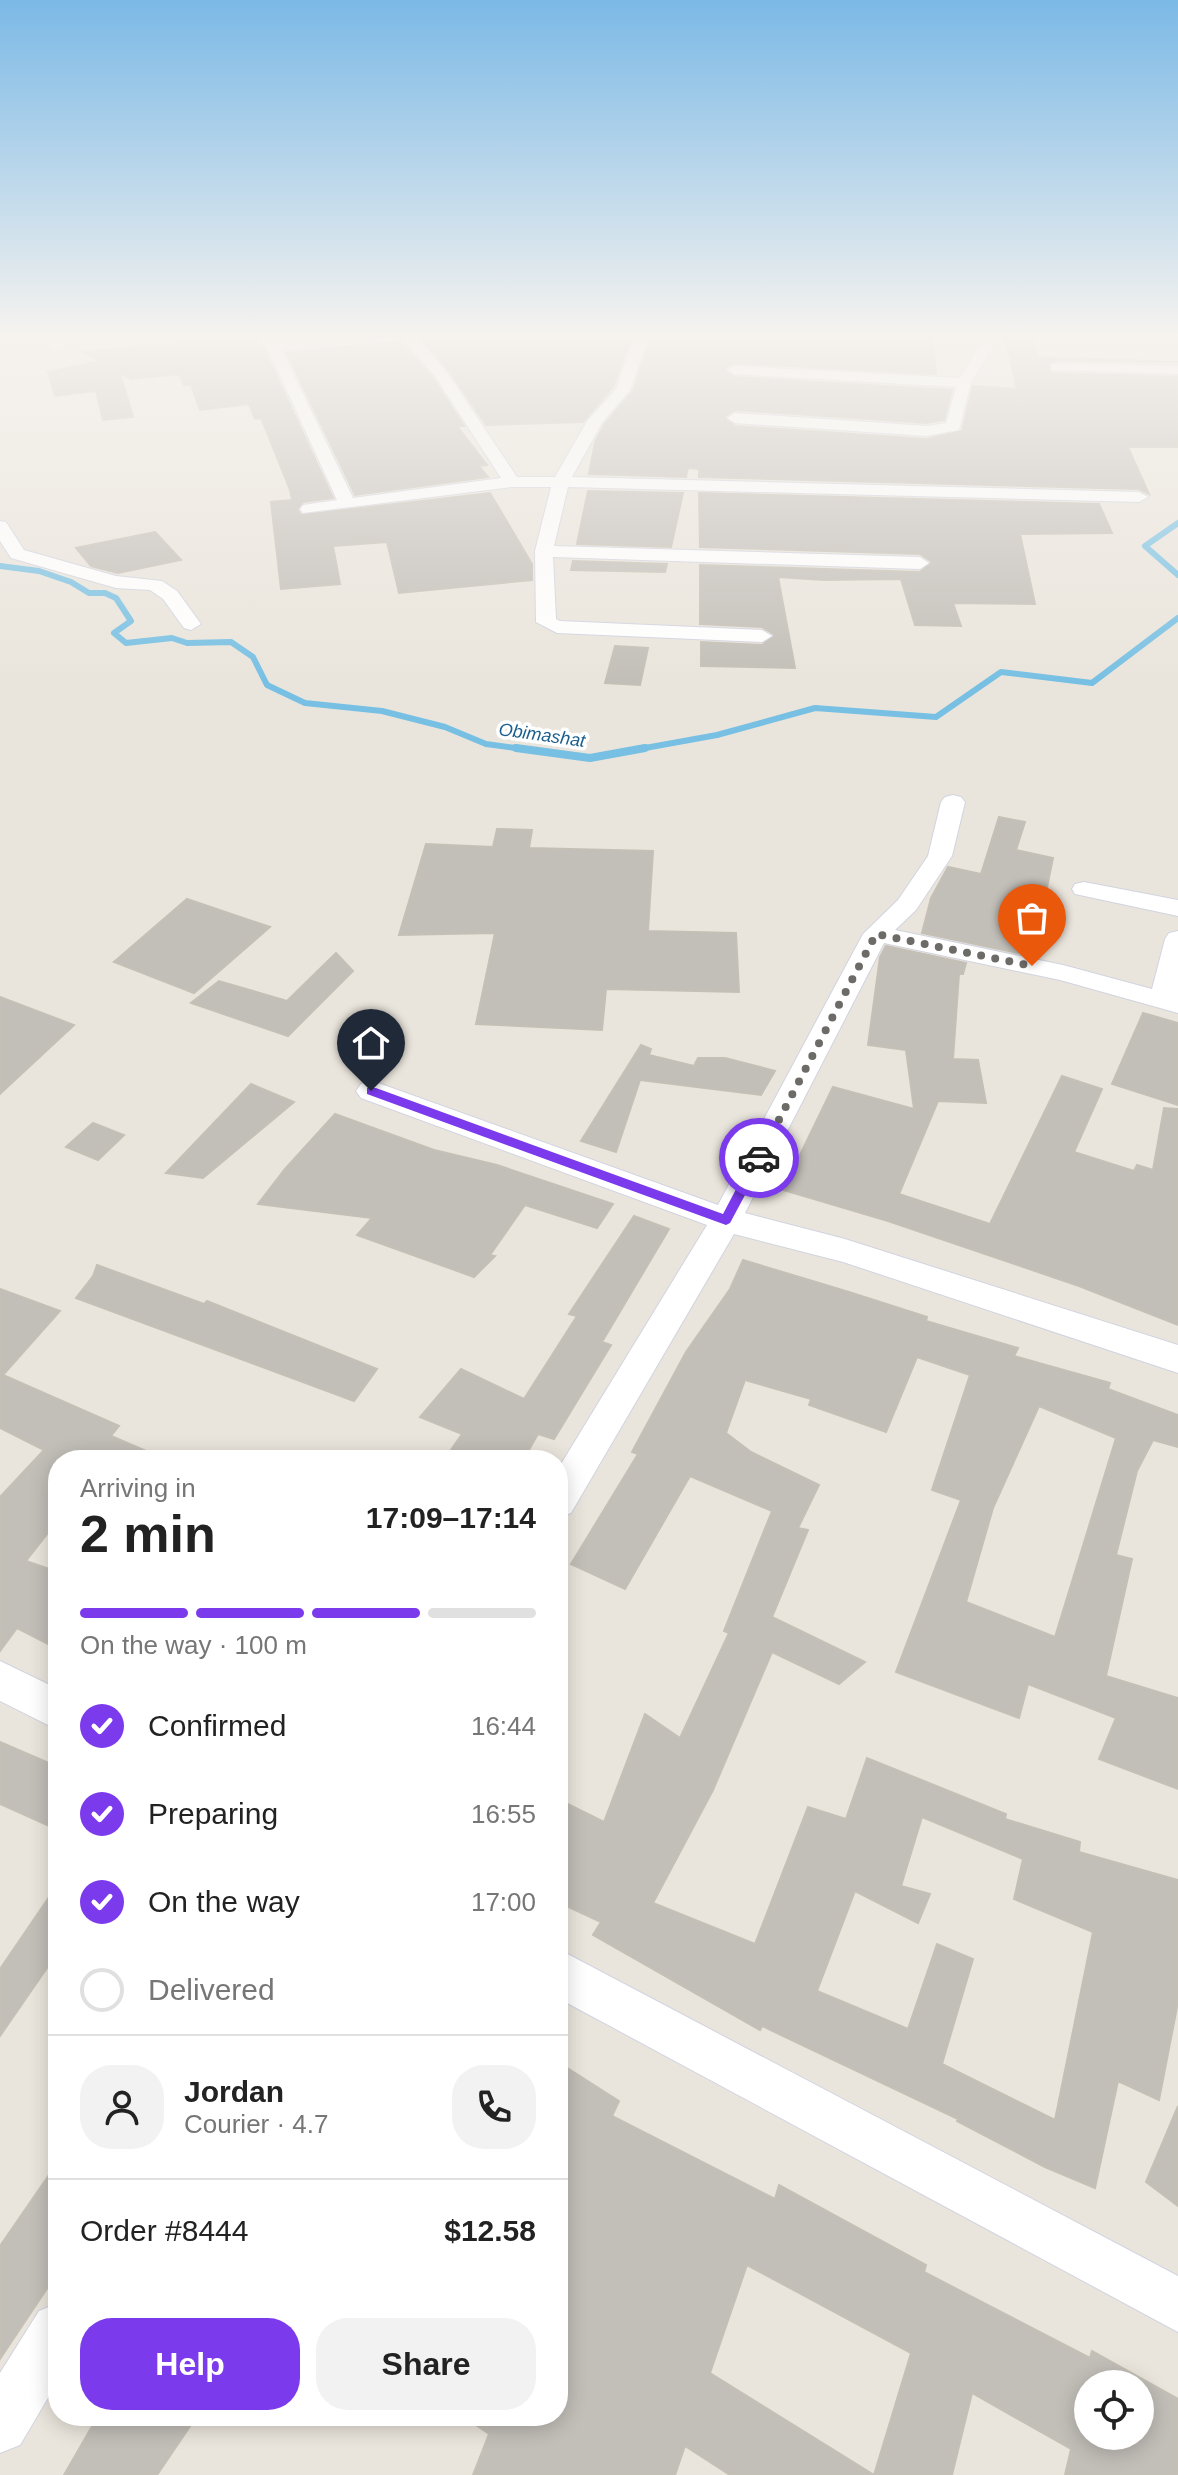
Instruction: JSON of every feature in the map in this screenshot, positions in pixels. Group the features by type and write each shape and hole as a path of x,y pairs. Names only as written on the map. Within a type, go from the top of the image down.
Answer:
{"street":[{"path":"322,452 347,504"},
{"path":"493,452 512,482"},
{"path":"577,452 561,482 544,551 546,622 557,627 762,636"},
{"path":"309,509 512,482 1139,497"},
{"path":"0,526 17,554 116,582 155,585 170,595 191,624"},
{"path":"544,551 920,563"},
{"path":"568,1485 726,1220 876,934 907,905 940,856 953,802"},
{"path":"1084,889 1178,908"},
{"path":"876,934 1063,973 1170,1002 1178,939"},
{"path":"371,1091 726,1220 859,1256 1031,1309 1178,1359"},
{"path":"0,1680 48,1705"},
{"path":"568,1977 1178,2305"},
{"path":"0,2425 48,2346"}],"building":[{"path":"275,452 312,452 333,498 303,502 297,509 301,515 490,493 532,564 532,580 399,593 387,542 333,546 340,584 281,589 271,502 292,500"},
{"path":"335,452 477,452 487,465 479,466 488,477 355,495"},
{"path":"593,452 1130,452 1149,494 1139,489 699,477 699,469 688,468 686,477 589,474"},
{"path":"588,491 683,493 671,547 577,544"},
{"path":"699,493 1099,504 1112,533 1020,534 1035,604 953,603 961,626 915,625 901,579 778,577 795,668 701,666 701,642 762,645 775,635 762,627 700,624 700,565 920,572 932,562 920,554 700,547"},
{"path":"155,532 181,560 118,573 91,566 76,548"},
{"path":"573,561 667,564 665,572 571,570"},
{"path":"615,646 648,648 640,685 605,683"},
{"path":"999,817 1025,822 1016,850 1053,858 1033,956 922,933 931,898 948,867 981,874"},
{"path":"497,829 532,830 529,848 653,851 648,931 736,933 739,992 606,989 602,1030 476,1024 495,933 399,935 426,844 493,847"},
{"path":"187,899 270,927 194,993 114,962"},
{"path":"886,946 966,963 963,974 959,974 953,1059 978,1060 986,1103 938,1101 899,1194 990,1224 1062,1076 1102,1089 1074,1152 1134,1171 1137,1165 1153,1170 1164,1108 1178,1109 1178,1325 1079,1286 888,1221 783,1190 833,1087 914,1109 906,1050 868,1045 880,957"},
{"path":"336,953 353,971 288,1036 191,1003 219,981 287,1001"},
{"path":"0,997 74,1025 0,1094"},
{"path":"1143,1013 1178,1023 1178,1105 1112,1084"},
{"path":"641,1045 651,1049 649,1055 694,1066 698,1058 725,1058 775,1071 761,1095 640,1080 616,1152 581,1141"},
{"path":"251,1084 294,1102 203,1178 166,1173"},
{"path":"335,1114 434,1150 497,1165 613,1204 597,1228 525,1205 490,1255 495,1256 474,1277 357,1235 372,1218 258,1204"},
{"path":"93,1123 124,1135 98,1160 66,1147"},
{"path":"634,1216 669,1229 602,1342 611,1345 554,1439 538,1434 529,1450 451,1450 462,1434 420,1417 461,1369 524,1399 577,1316 569,1314"},
{"path":"743,1260 1018,1348 1014,1356 1110,1383 1108,1389 1178,1415 1178,1447 1153,1440 1137,1471 1116,1555 1132,1559 1106,1676 1178,1698 1178,1789 1099,1759 1116,1718 1028,1684 1019,1718 896,1672 961,1500 932,1490 970,1375 917,1357 886,1432 809,1405 811,1399 745,1380 726,1433 751,1452 819,1485 798,1528 808,1530 772,1617 865,1662 839,1684 772,1652 713,1790 653,1903 755,1944 808,1807 846,1819 867,1758 1006,1814 1005,1819 1080,1842 1079,1852 1178,1880 1178,2002 1159,2100 1118,2081 1095,2188 1045,2167 958,2119 762,2026 760,2030 593,1935 601,1922 568,1907 568,1804 604,1822 645,1714 680,1738 729,1633 724,1631 772,1511 690,1476 625,1589 571,1564 638,1454 632,1452 686,1352 730,1289","holes":["1039,1406 1116,1438 1055,1637 966,1602 993,1508","922,1817 1023,1859 1014,1899 1093,1932 1055,2120 942,2064 973,1959 937,1944 908,2029 817,1991 855,1891 918,1923 930,1894 901,1886"]},
{"path":"97,1265 204,1304 207,1301 377,1369 354,1401 76,1298 93,1276"},
{"path":"0,1289 60,1311 3,1375 119,1426 111,1436 144,1450 48,1450 48,1533 26,1561 48,1569 48,1644 17,1628 0,1651 0,1497 44,1450 0,1428"},
{"path":"0,1742 48,1763 48,1826 0,1804"},
{"path":"48,1899 48,1966 0,2036 0,1969"},
{"path":"568,2068 619,2101 612,2116 775,2199 779,2185 926,2265 924,2272 1090,2358 1092,2351 1126,2370 1074,2370 1074,2450 1154,2450 1154,2386 1178,2399 1178,2475 1065,2475 1071,2449 972,2393 952,2475 874,2475 730,2475 685,2446 675,2475 473,2475 489,2434 477,2426 568,2426","holes":["747,2265 911,2353 874,2475 710,2373"]},
{"path":"1178,2106 1178,2206 1146,2182"},
{"path":"48,2176 48,2287 0,2359 0,2246"},
{"path":"92,2426 190,2426 157,2475 64,2475"}],"waterway":[{"name":"Obimashat","path":"1178,523 1145,546 1178,575"},
{"name":"Obimashat","path":"0,566 39,571 71,582 89,593 105,593 116,598 131,621 114,633 126,643 172,638 187,643 231,642 253,657 267,685 305,703 382,711 445,727 486,744 516,748"},
{"name":"Obimashat","path":"634,750 717,735 815,708 936,717 1001,672 1092,683 1178,618"},
{"name":"Obimashat","path":"516,748 531,750"},
{"name":"Obimashat","path":"516,748 590,758 634,750"},
{"name":"Obimashat","path":"634,750 645,748"}],"way so far":[{"path":"759,1158 876,934 1032,966"}],"route":[{"path":"371,1091 726,1220 759,1158"}]}
